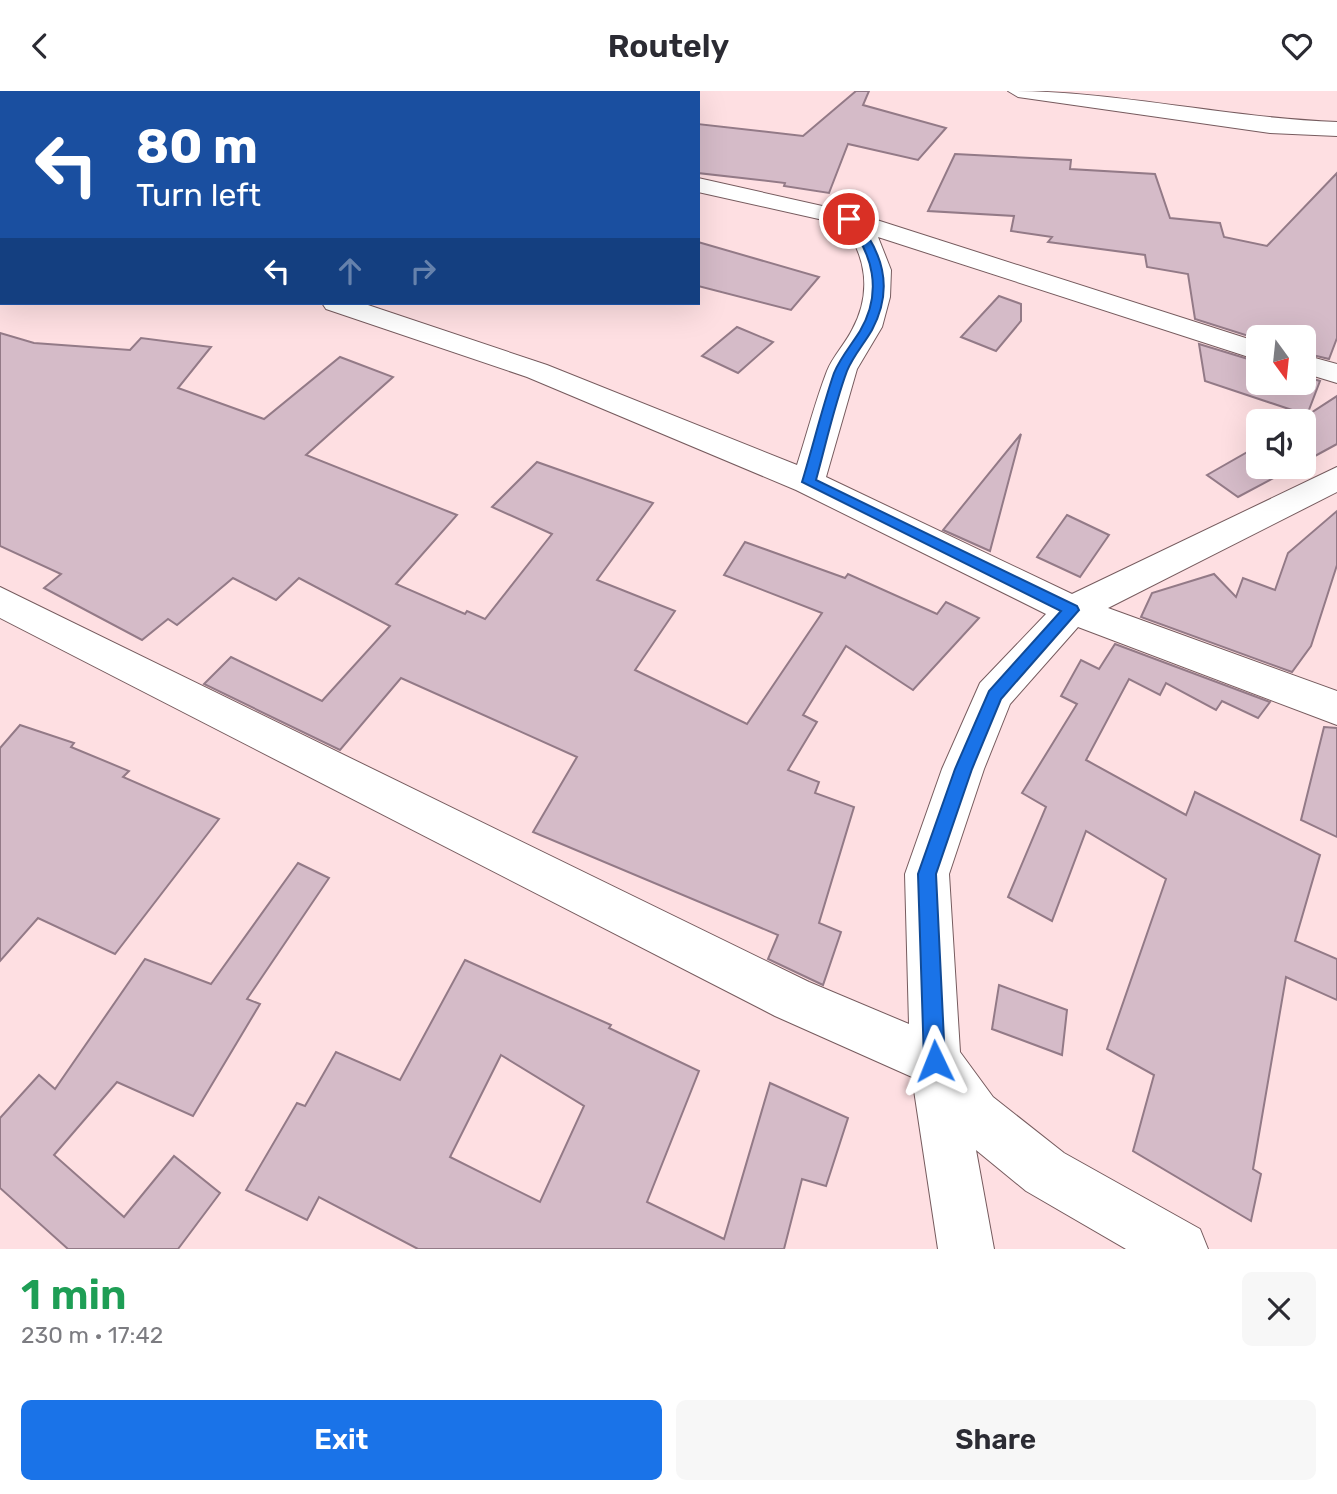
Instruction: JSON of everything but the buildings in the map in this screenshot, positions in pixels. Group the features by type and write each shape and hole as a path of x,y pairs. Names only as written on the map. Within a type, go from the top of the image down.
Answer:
{"street":[{"path":"1018,91 1270,126 1337,129"},
{"path":"700,185 849,219 1246,347"},
{"path":"808,482 842,369 868,327 877,296 878,270 868,240 849,219"},
{"path":"878,270 921,256 973,258"},
{"path":"342,305 537,371 808,482 1072,610 1337,708"},
{"path":"1316,368 1337,374"},
{"path":"966,1249 935,1061 927,874 963,769 994,695 1072,610 1337,478"},
{"path":"0,600 373,791 743,975 935,1061 975,1115 1045,1172 1180,1249"}],"route":[{"path":"849,219 868,240 878,270 877,296 868,327 842,369 808,482 1072,610 994,695 963,769 927,874 935,1061"}]}
